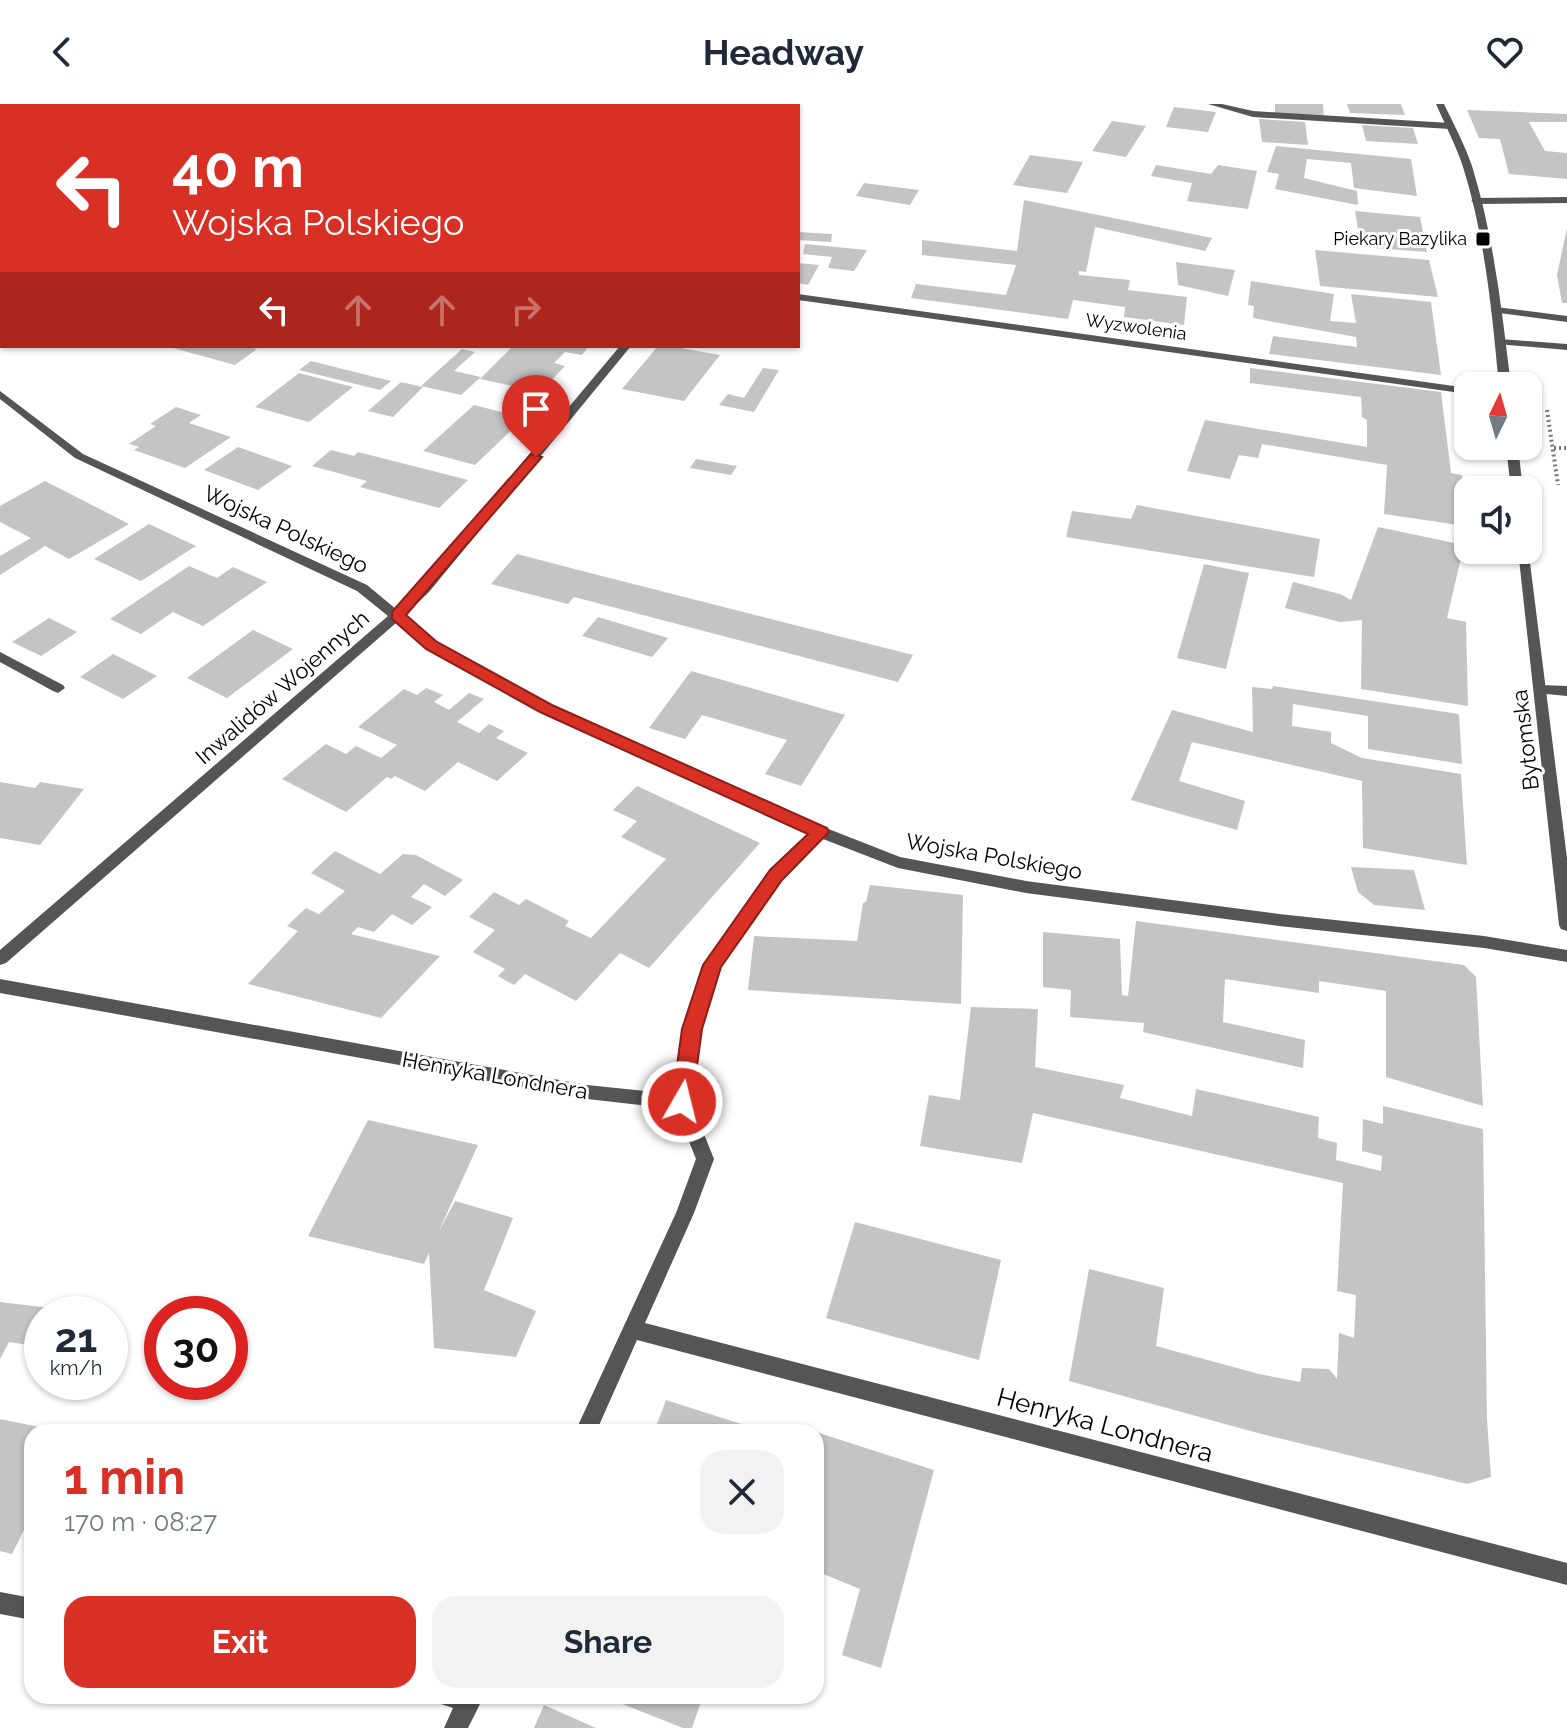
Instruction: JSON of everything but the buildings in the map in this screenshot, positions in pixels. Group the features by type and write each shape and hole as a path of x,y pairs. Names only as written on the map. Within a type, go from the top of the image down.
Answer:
{"street":[{"path":"1212,104 1253,114 1296,118 1450,126"},
{"path":"1440,104 1466,163 1476,201 1496,310 1503,372"},
{"path":"1476,201 1567,200"},
{"name":"Wyzwolenia","path":"800,297 1454,389"},
{"path":"1496,310 1567,319"},
{"path":"1500,342 1567,347"},
{"name":"Inwalidów Wojennych","path":"0,959 397,615 543,448 624,348"},
{"name":"Wojska Polskiego","path":"0,394 79,456 362,588 432,645 546,708 821,832 898,862 1026,887 1279,920 1484,942 1567,956"},
{"name":"Bytomska","path":"1526,564 1567,925"},
{"path":"0,656 58,688"},
{"path":"1541,690 1567,691"},
{"path":"588,1424 685,1213 705,1159 682,1102 692,1029 713,965 776,875 821,832"},
{"name":"Henryka Londnera","path":"0,986 587,1092 682,1102"},
{"name":"Henryka Londnera","path":"630,1329 1567,1574"},
{"path":"0,1603 24,1608"},
{"path":"456,1728 461,1704"}],"path":[{"path":"1547,410 1558,485"},
{"path":"1554,448 1567,448"}],"place":[{"name":"Piekary Bazylika","path":"1483,239"}],"route":[{"path":"536,457 424,589 397,615 432,645 546,708 821,832 776,875 713,965 692,1029 682,1102"}]}
